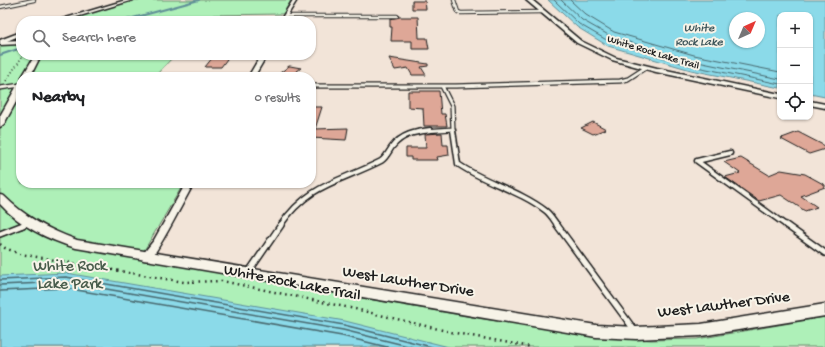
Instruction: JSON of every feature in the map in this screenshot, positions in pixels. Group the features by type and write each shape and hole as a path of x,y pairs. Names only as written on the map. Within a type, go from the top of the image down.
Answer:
{"street":[{"path":"75,16 130,0"},
{"path":"285,16 295,0"},
{"path":"529,0 562,29 589,48 614,59 645,68 777,95"},
{"path":"0,42 16,35"},
{"path":"0,42 16,42"},
{"path":"29,72 35,60"},
{"path":"255,72 261,60"},
{"path":"0,124 16,94"},
{"path":"813,103 825,106"},
{"path":"146,257 157,242 187,188"},
{"name":"West Lawther Drive","path":"0,198 9,208 28,223 48,234 76,244 146,257 596,331 636,333 701,330 825,310"}],"lane":[{"path":"0,7 34,0"},
{"path":"454,0 458,12 461,13 542,12"},
{"path":"285,16 397,16"},
{"path":"316,86 442,86 620,81 628,79 645,68"},
{"path":"0,88 16,86"},
{"path":"442,86 452,106 453,129 458,164 468,171 516,192 547,212 636,333"},
{"path":"248,274 287,215 300,201 311,193 383,160 396,142 402,137 411,133 430,130 453,129"},
{"path":"730,153 697,161 825,253"},
{"path":"0,234 28,223"}],"path":[{"path":"4,85 20,60"},
{"name":"White Rock Lake Trail","path":"0,244 5,248 20,254 184,282 222,281 261,288 455,333 531,347"}],"green space":[{"path":"134,0 291,0 283,14 212,16 79,16"},
{"name":"White Rock Lake Park","path":"16,36 16,60 170,60 159,72 16,72 16,188 181,188 139,259 483,319 602,336 651,340 697,339 825,317 825,347 0,347 0,44"}],"water":[{"name":"White Rock Lake","path":"548,0 825,0 825,97 813,95 813,12 777,12 777,87 691,70 608,46 577,27"},
{"path":"66,273 345,321 449,347 0,347 0,276"}],"building":[{"path":"412,1 425,1 426,9 412,9"},
{"path":"399,17 418,17 419,38 427,38 429,49 412,49 412,41 391,41 392,27 390,27 390,19"},
{"path":"389,58 428,64 428,66 421,67 426,75 412,75 408,68 395,70"},
{"path":"211,60 226,60 221,67 205,67"},
{"path":"289,66 301,68 296,72 281,72"},
{"path":"408,91 439,91 441,114 445,114 447,126 424,126 423,108 408,107"},
{"path":"316,107 322,107 316,126"},
{"path":"593,122 606,129 593,134 581,128"},
{"path":"348,128 346,140 316,138 316,129"},
{"path":"798,132 825,146 825,149 809,154 781,139"},
{"path":"442,133 443,145 448,145 449,155 437,157 438,160 411,160 411,157 406,157 406,148 426,148 425,134"},
{"path":"741,158 769,175 781,170 805,174 825,185 825,187 801,196 817,207 805,211 781,195 759,201 725,177 740,173 724,162"}],"waterway":[{"path":"140,16 199,0"},
{"path":"0,55 16,50"}]}
